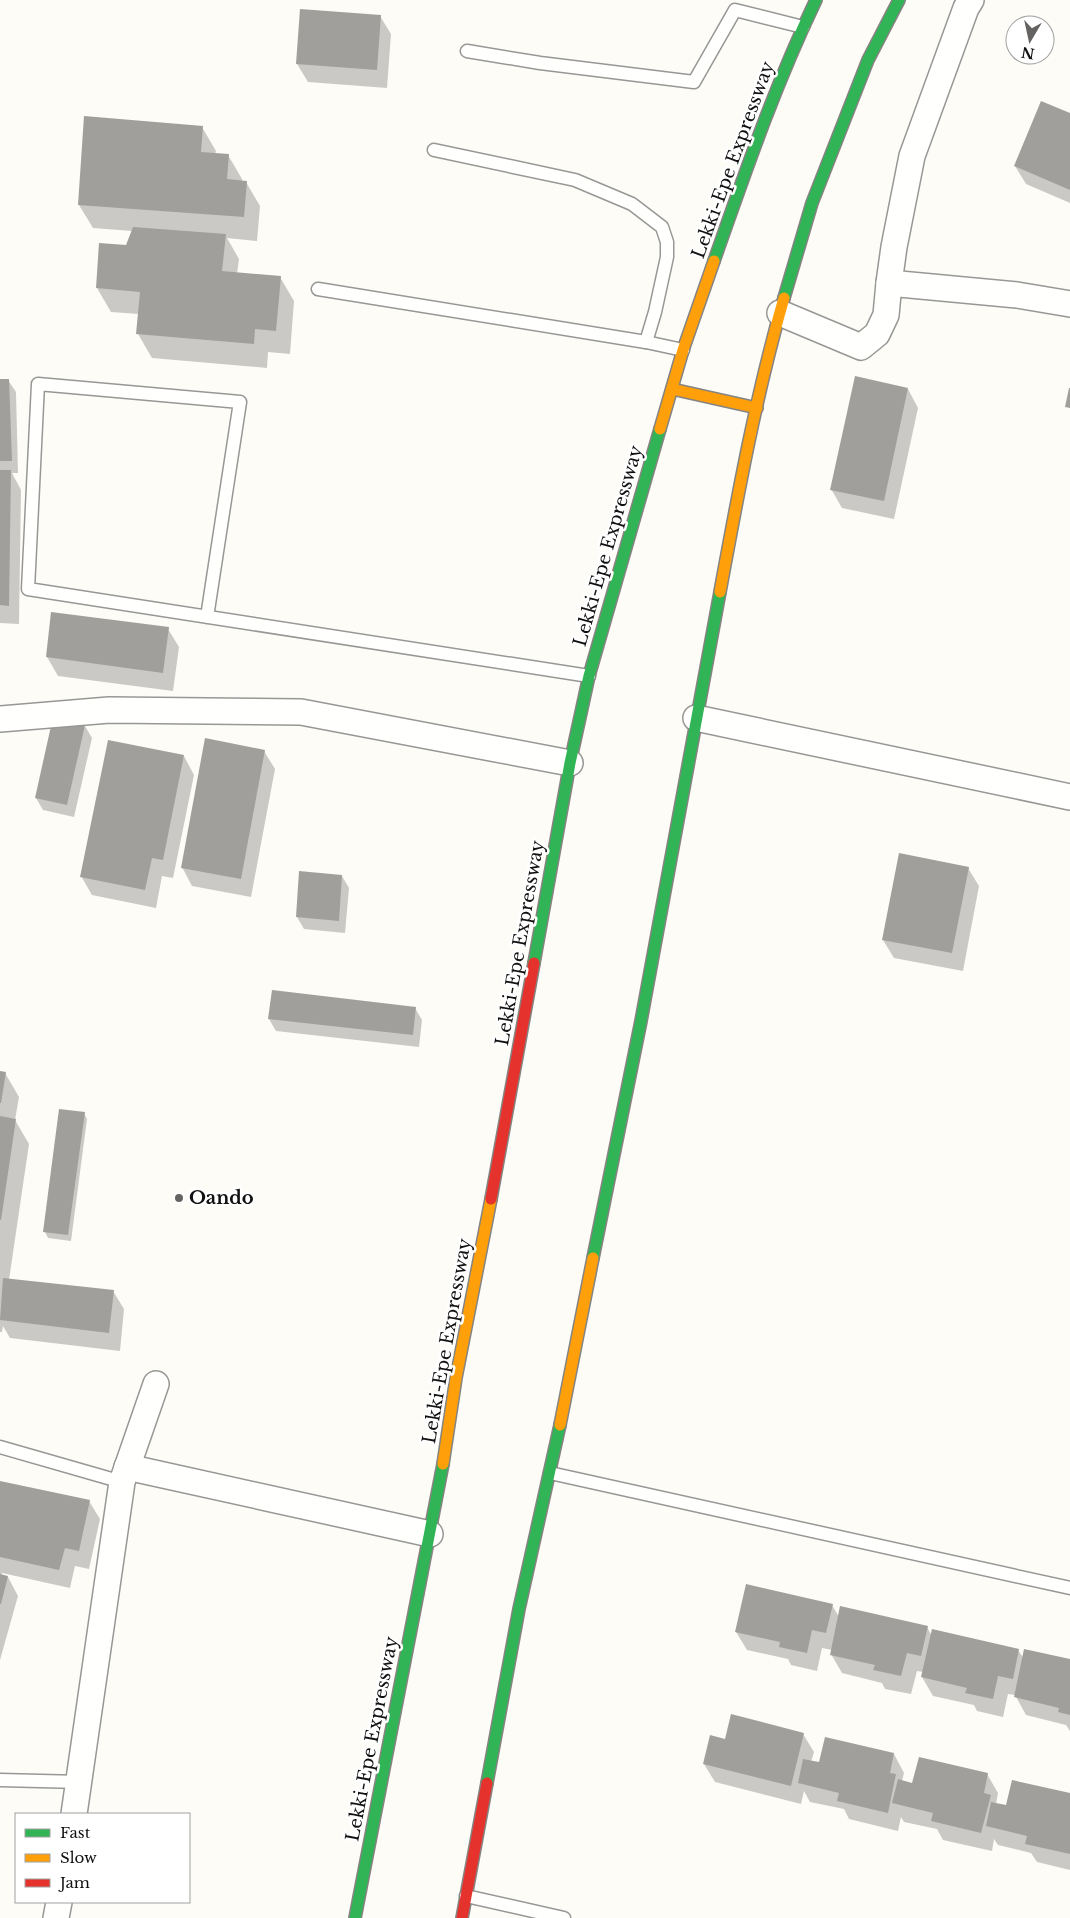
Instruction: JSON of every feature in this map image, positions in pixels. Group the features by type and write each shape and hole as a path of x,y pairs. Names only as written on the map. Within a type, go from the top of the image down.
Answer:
{"highway":[{"name":"Lekki-Epe Expressway","path":"355,1918 440,1483 456,1378 501,1149 570,763 589,676 683,350 749,160 790,54 816,0"},
{"path":"462,1918 519,1609 550,1473 641,1021 737,497 756,408 771,343 812,202 868,60 899,0"},
{"path":"672,389 756,408"}],"street":[{"path":"780,314 861,347 877,334 886,315 894,248 912,156 966,8 971,0"},
{"path":"889,283 1016,295 1070,304"},
{"path":"0,719 108,710 301,712 570,763"},
{"path":"696,718 1070,797"},
{"path":"74,1813 125,1474 156,1384"},
{"path":"125,1474 430,1534"},
{"path":"56,1918 59,1903"}],"lane":[{"path":"467,51 540,63 694,82 732,5 803,27"},
{"path":"434,150 575,180 632,204 662,227 667,242 667,257 646,342"},
{"path":"318,289 646,342 683,350"},
{"path":"207,616 240,402 38,384 28,589 589,676"},
{"path":"0,1447 125,1474"},
{"path":"550,1473 1070,1588"},
{"path":"0,1780 80,1782"},
{"path":"466,1896 564,1918"}],"building":[{"path":"300,9 381,15 377,70 296,64"},
{"path":"1041,101 1070,113 1070,190 1014,166"},
{"path":"84,116 203,126 201,152 229,154 227,179 247,181 244,217 78,205"},
{"path":"133,227 226,234 222,271 281,276 276,331 255,329 254,344 136,334 140,292 96,288 99,243 126,245"},
{"path":"855,376 908,388 884,501 830,490"},
{"path":"0,379 9,379 12,461 0,461"},
{"path":"1070,388 1070,408 1065,407"},
{"path":"0,470 11,470 9,606 0,605"},
{"path":"51,612 169,627 163,673 46,657"},
{"path":"53,717 85,725 67,805 35,798"},
{"path":"205,738 265,750 241,879 181,868"},
{"path":"108,740 184,755 163,860 152,858 145,890 80,877"},
{"path":"899,853 969,867 952,953 882,940"},
{"path":"299,871 342,875 339,921 296,917"},
{"path":"272,990 416,1007 413,1035 268,1019"},
{"path":"0,1071 6,1072 1,1103 0,1103"},
{"path":"59,1109 85,1112 68,1235 43,1232"},
{"path":"0,1116 16,1119 1,1220 0,1220"},
{"path":"3,1278 114,1290 109,1333 0,1320"},
{"path":"0,1481 90,1500 79,1551 65,1548 59,1570 0,1557"},
{"path":"0,1574 8,1576 1,1604 0,1604"},
{"path":"746,1584 833,1604 826,1633 812,1630 807,1653 779,1647 780,1642 735,1632"},
{"path":"840,1606 928,1626 921,1656 907,1653 901,1676 873,1670 875,1665 830,1655"},
{"path":"932,1629 1019,1649 1013,1679 998,1676 993,1699 965,1693 967,1688 921,1677"},
{"path":"1024,1649 1070,1659 1070,1715 1058,1712 1059,1708 1014,1697"},
{"path":"731,1714 804,1733 791,1786 703,1764 710,1735 725,1739"},
{"path":"825,1737 894,1753 890,1773 896,1774 888,1813 837,1801 839,1793 798,1783 803,1759 819,1762"},
{"path":"919,1757 988,1773 984,1793 991,1795 981,1833 931,1821 933,1813 892,1803 898,1779 912,1783"},
{"path":"1012,1780 1070,1793 1070,1854 1025,1844 1027,1836 986,1826 991,1802 1006,1805"}],"traffic: fast":[{"path":"714,261 774,97 816,0"},
{"path":"784,298 812,203 868,60 899,0"},
{"path":"534,963 570,763 589,676 660,429"},
{"path":"593,1258 641,1021 720,592"},
{"path":"487,1783 519,1609 560,1425"},
{"path":"355,1918 443,1464"}],"traffic: slow":[{"path":"660,429 683,350 714,261"},
{"path":"720,592 756,408 784,298"},
{"path":"672,389 757,408"},
{"path":"443,1464 456,1378 491,1199"},
{"path":"560,1425 593,1258"}],"traffic: jam":[{"path":"491,1199 534,963"},
{"path":"462,1918 487,1783"}],"place":[{"name":"Oando","path":"179,1198"}]}
